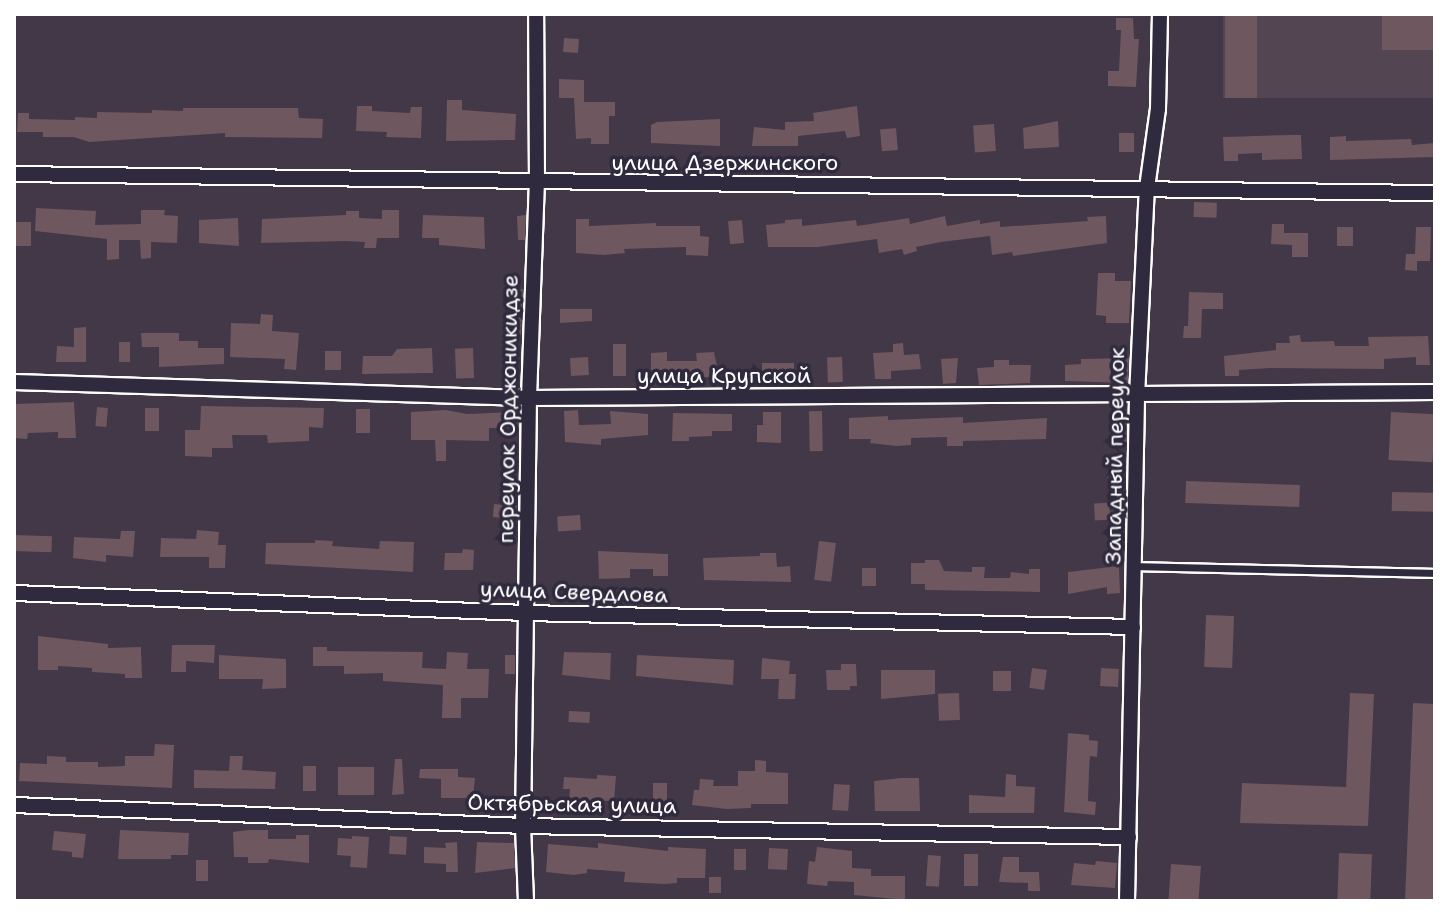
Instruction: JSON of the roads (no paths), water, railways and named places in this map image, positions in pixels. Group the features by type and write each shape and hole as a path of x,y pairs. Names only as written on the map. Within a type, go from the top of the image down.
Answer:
{"street":[{"name":"переулок Орджоникидзе","path":"526,901 523,826 529,398 537,183 536,14"},
{"name":"Западный переулок","path":"1127,901 1137,397 1147,188 1158,109 1160,14"},
{"name":"улица Дзержинского","path":"14,174 1435,193"},
{"name":"улица Крупской","path":"14,382 529,398 1137,397 1435,392"},
{"name":"улица Свердлова","path":"14,593 526,613 1133,627"},
{"name":"Октябрьская улица","path":"14,805 523,826 1129,837"}],"lane":[{"path":"1134,566 1435,573"}]}
